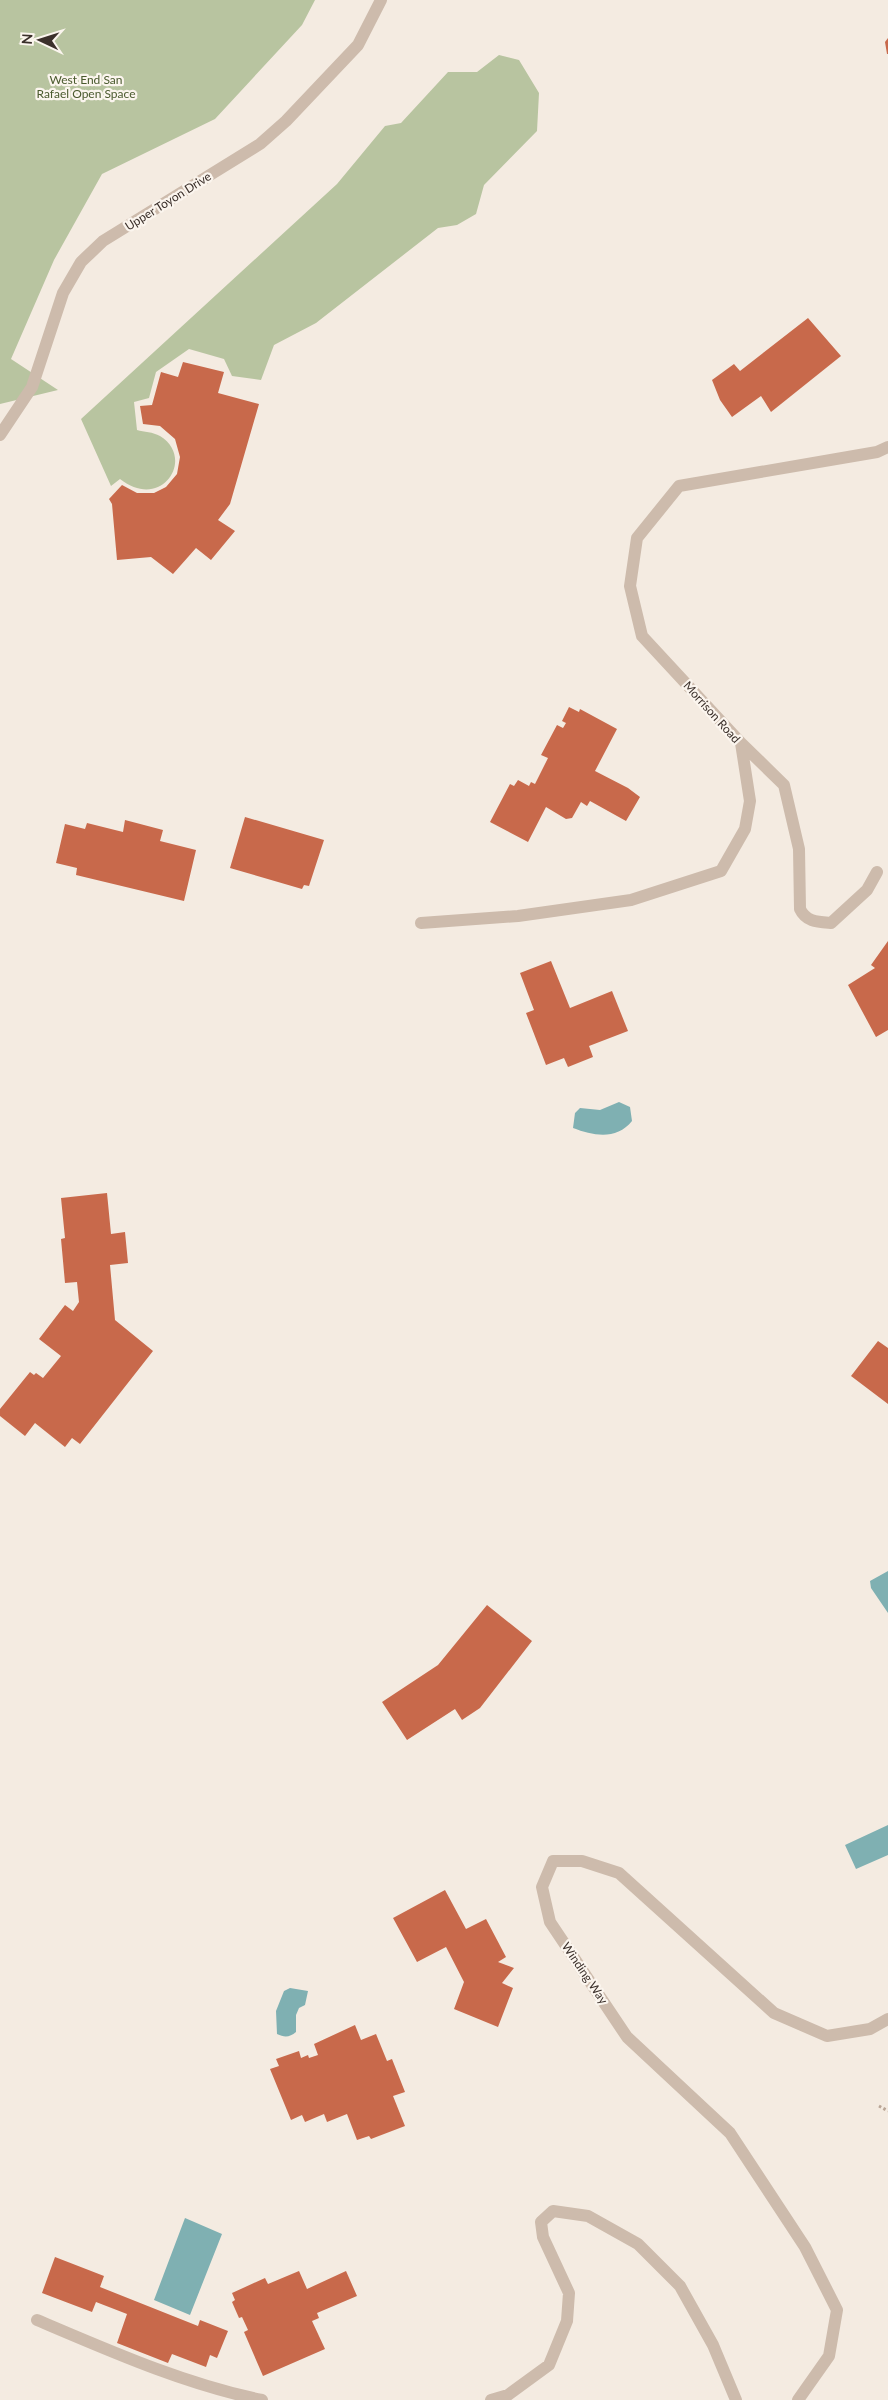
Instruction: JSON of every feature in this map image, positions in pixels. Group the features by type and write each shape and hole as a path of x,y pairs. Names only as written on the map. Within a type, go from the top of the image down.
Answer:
{"street":[{"name":"Upper Toyon Drive","path":"0,435 32,387 64,293 81,262 102,241 260,144 286,121 358,45 381,0"},
{"name":"Morrison Road","path":"421,923 518,916 631,900 721,871 745,829 750,801 741,743 642,636 630,586 637,538 679,486 878,452 888,447"},
{"path":"741,743 784,785 799,849 800,909 803,916 815,922 831,922 867,890 877,872"},
{"name":"Winding Way","path":"798,2400 829,2356 837,2310 806,2247 730,2133 627,2037 550,1922 542,1887 553,1861 582,1861 620,1873 774,2013 827,2036 870,2029 888,2019"},
{"path":"491,2400 508,2395 549,2365 567,2321 569,2293 543,2237 540,2222 554,2210 588,2216 638,2244 680,2286 713,2345 736,2400"},
{"path":"37,2320 174,2375 227,2393 262,2400"}],"path":[{"path":"879,2106 888,2111"}],"green space":[{"name":"West End San Rafael Open Space","path":"0,0 315,0 302,25 215,119 102,174 54,260 11,359 58,390 0,404"},
{"path":"499,55 519,60 539,93 537,131 484,185 476,214 457,225 438,228 316,323 274,345 261,380 232,376 224,359 189,349 156,372 149,398 134,402 137,430 160,436 170,446 175,457 174,468 169,478 161,486 149,489 135,488 120,479 111,486 81,419 337,184 385,126 401,123 448,72 477,72"}],"water":[{"path":"619,1102 630,1107 632,1121 619,1131 605,1135 573,1128 575,1113 580,1108 600,1110"},
{"path":"888,1571 888,1613 871,1588 870,1581"},
{"path":"888,1825 888,1855 856,1869 845,1845"},
{"path":"290,1988 308,1991 305,2005 299,2008 296,2015 296,2032 285,2036 277,2034 276,2011 284,1991"},
{"path":"185,2218 222,2234 190,2315 154,2300"}],"building":[{"path":"888,38 888,54 887,54 885,42"},
{"path":"808,318 841,356 771,412 761,396 732,417 720,400 712,380 734,364 740,371"},
{"path":"183,362 224,372 218,393 259,404 230,504 218,520 235,531 211,560 196,548 173,574 151,557 117,560 112,504 109,499 122,485 137,493 154,493 166,487 177,474 180,457 175,439 160,426 143,424 140,406 152,405 161,372 178,377"},
{"path":"569,707 579,712 580,709 617,729 595,771 628,788 640,797 626,821 590,801 587,806 581,802 572,818 566,819 546,807 528,842 490,822 510,784 514,786 518,780 529,786 531,782 535,784 548,758 541,755 557,725 563,728 566,723 562,721"},
{"path":"245,817 324,840 309,886 304,885 302,889 230,868"},
{"path":"125,820 163,830 160,841 196,850 184,901 76,875 77,868 56,863 65,824 85,829 87,823 123,832"},
{"path":"888,941 888,1030 876,1037 848,985 875,968 871,965"},
{"path":"551,961 570,1008 612,991 628,1031 589,1046 593,1057 568,1067 564,1058 546,1065 526,1013 534,1010 520,973"},
{"path":"107,1193 111,1234 125,1232 128,1263 110,1265 115,1320 153,1351 80,1444 72,1438 65,1447 35,1423 25,1436 0,1416 0,1409 30,1372 34,1375 36,1373 43,1378 61,1356 39,1339 65,1305 73,1311 79,1302 77,1282 65,1283 61,1239 65,1238 61,1198"},
{"path":"878,1341 888,1348 888,1404 851,1376"},
{"path":"487,1605 532,1641 480,1708 462,1720 455,1709 407,1740 382,1702 438,1665"},
{"path":"445,1890 466,1929 486,1919 506,1957 498,1962 514,1968 502,1983 513,1988 498,2027 454,2009 464,1982 446,1947 417,1962 393,1918"},
{"path":"355,2025 361,2040 376,2034 387,2061 392,2059 405,2092 393,2096 405,2126 371,2139 369,2136 357,2140 347,2114 327,2122 324,2114 305,2122 302,2115 291,2120 270,2069 279,2066 276,2059 299,2051 301,2058 308,2055 309,2058 318,2055 314,2044"},
{"path":"55,2257 104,2276 100,2287 198,2326 200,2320 228,2331 217,2358 210,2355 206,2367 172,2354 168,2363 117,2343 127,2314 96,2302 92,2312 42,2293"},
{"path":"299,2271 307,2289 346,2271 357,2296 317,2313 319,2318 312,2321 325,2349 263,2376 244,2332 248,2330 242,2317 239,2318 232,2302 235,2300 232,2293 265,2278 268,2284"}]}
